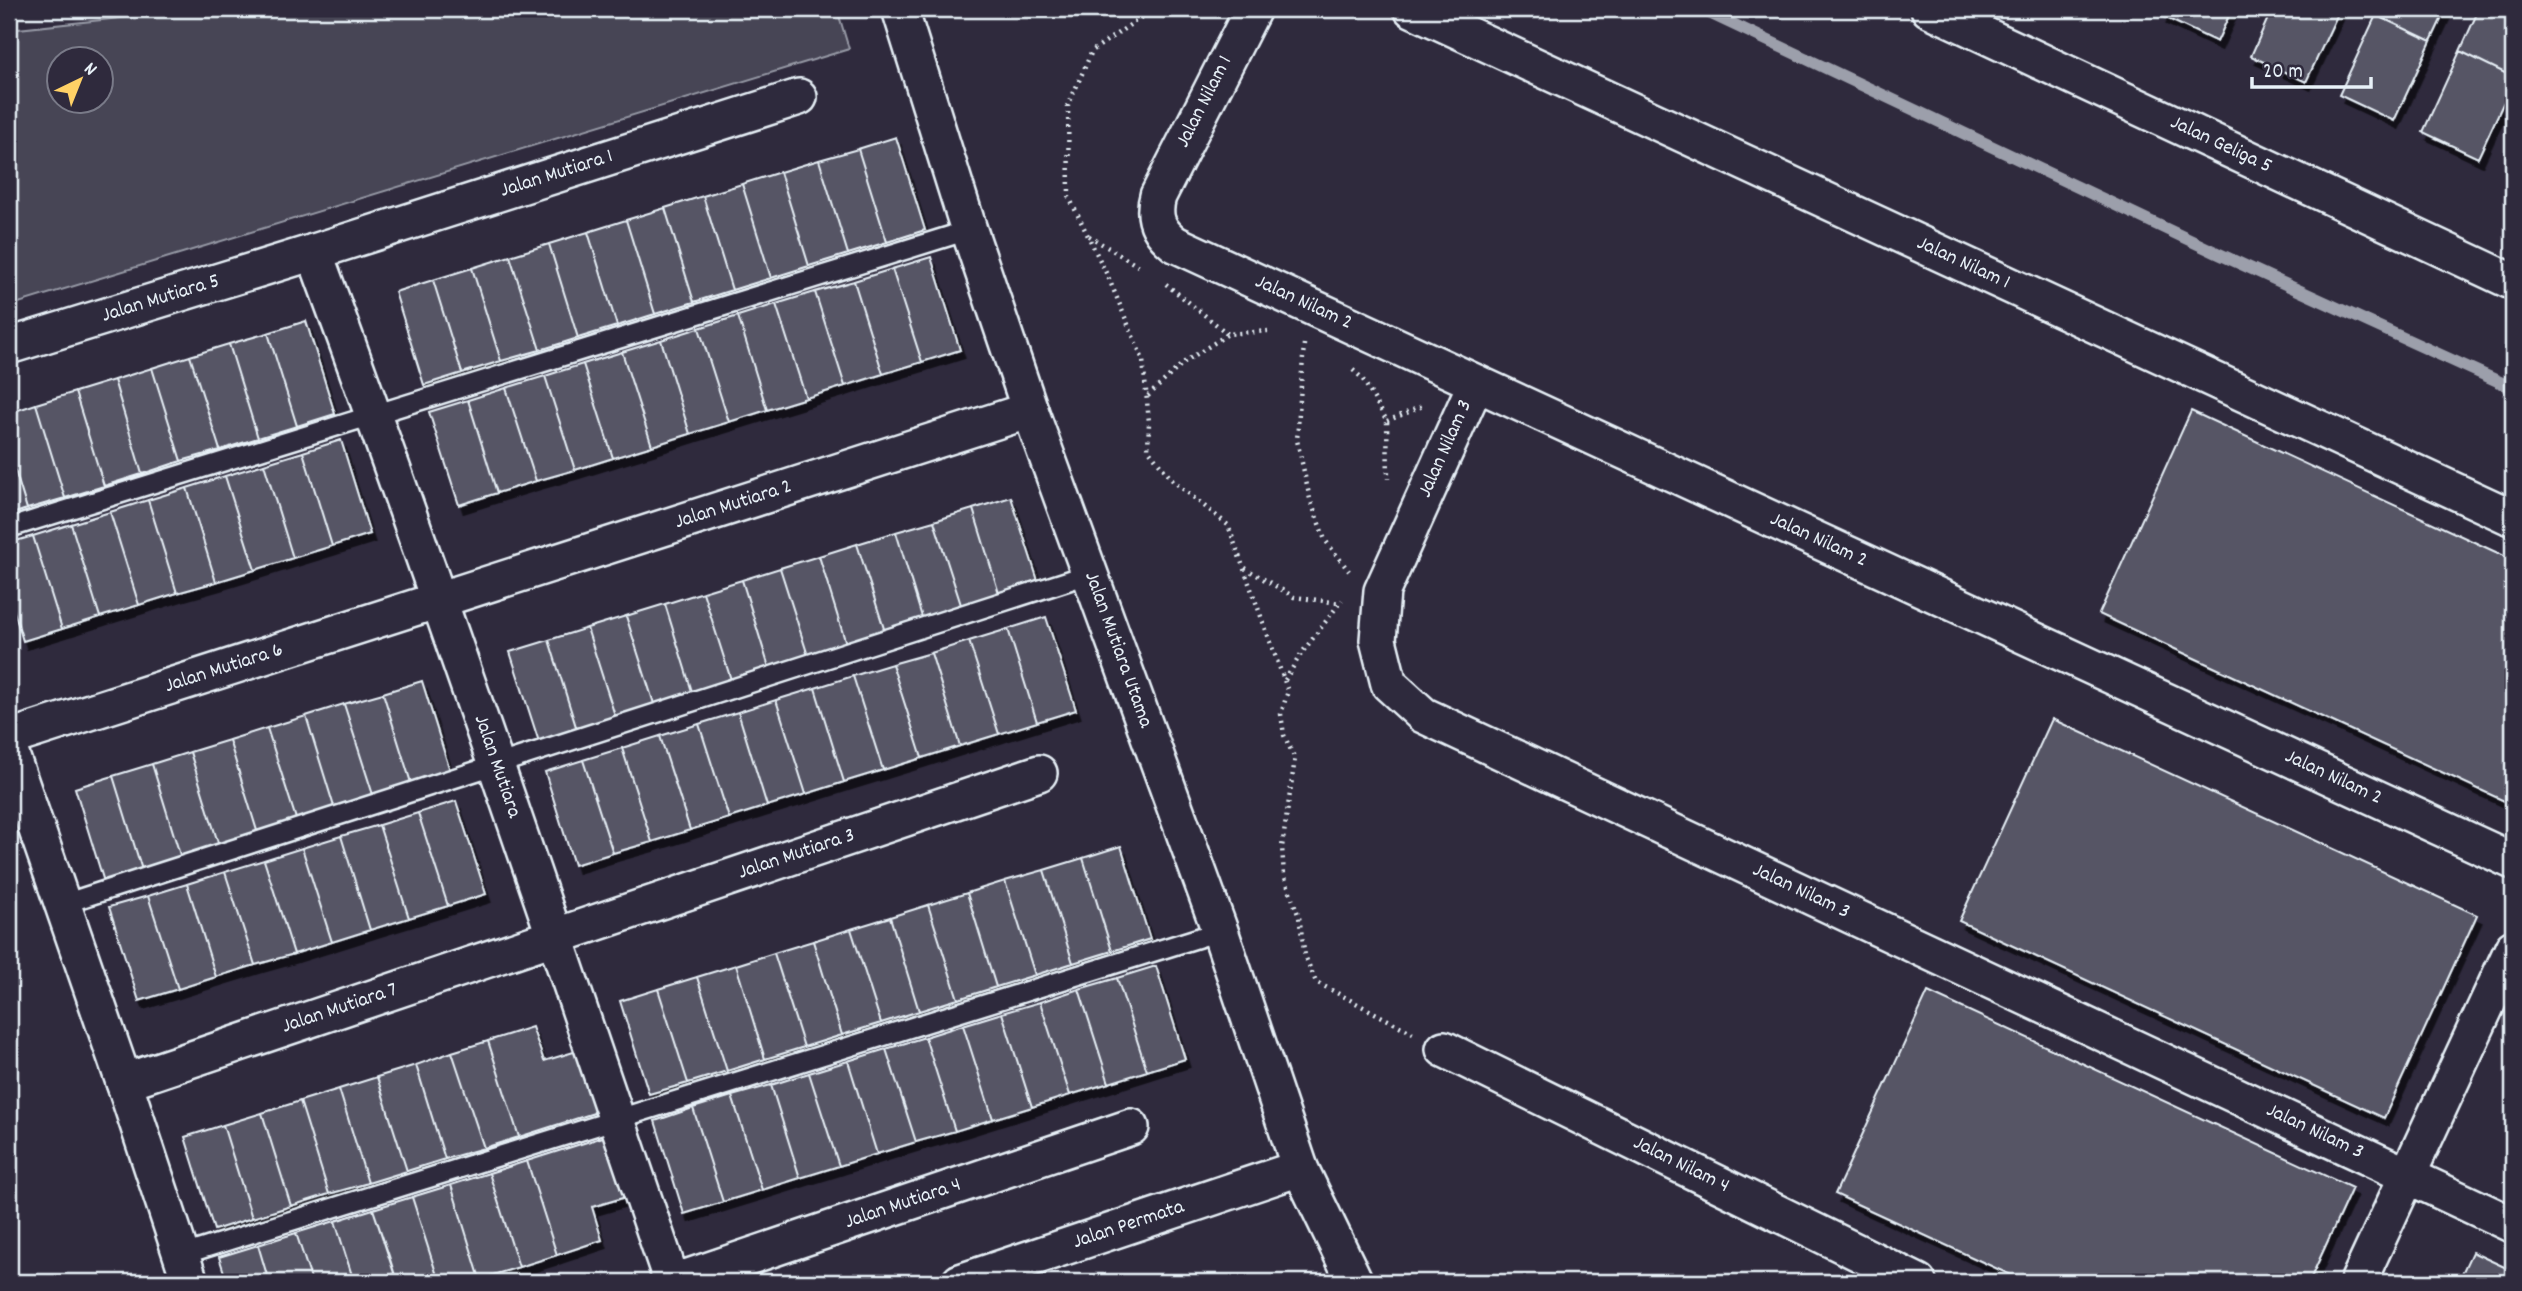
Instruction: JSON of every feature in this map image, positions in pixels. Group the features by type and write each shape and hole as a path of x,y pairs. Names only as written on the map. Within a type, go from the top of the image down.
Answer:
{"street":[{"name":"Jalan Mutiara Utama","path":"901,9 969,230 1030,410 1220,931 1300,1168 1355,1282"},
{"name":"Jalan Nilam 1","path":"1158,196 1252,9"},
{"name":"Jalan Nilam 1","path":"1412,9 2513,518"},
{"name":"Jalan Geliga 5","path":"1929,9 2513,282"},
{"name":"Jalan Mutiara 1","path":"314,252 799,97"},
{"name":"Jalan Nilam 2","path":"1158,196 1154,209 1157,223 1164,235 1175,244 2513,861"},
{"name":"Jalan Mutiara 5","path":"9,346 314,252"},
{"name":"Jalan Mutiara","path":"314,252 439,600 673,1282"},
{"name":"Jalan Nilam 3","path":"1476,383 1369,585 1389,684 1423,715 2513,1225"},
{"name":"Jalan Mutiara 2","path":"439,600 1030,410"},
{"name":"Jalan Mutiara 6","path":"9,738 439,600"},
{"path":"9,749 186,1269"},
{"name":"Jalan Mutiara 3","path":"554,937 1039,773"},
{"name":"Jalan Mutiara 7","path":"124,1083 554,937"},
{"path":"2358,1282 2513,948"},
{"name":"Jalan Nilam 4","path":"1444,1049 1918,1282"},
{"name":"Jalan Mutiara 4","path":"673,1282 1131,1127"},
{"name":"Jalan Permata","path":"960,1282 1300,1168"}],"lane":[{"path":"9,528 969,230"},
{"path":"63,904 1089,574"},
{"path":"186,1269 617,1119 1220,931"}],"path":[{"path":"1153,9 1092,51 1068,106 1069,197 1109,279 1143,360 1148,449 1172,481 1228,525 1285,680 1288,691 1281,714 1283,735 1295,758 1282,847 1284,875 1299,916 1305,956 1316,982 1444,1049"},
{"path":"1285,680 1340,603 1369,585 1325,540 1310,499 1297,440 1304,345 1315,308"},
{"path":"1147,396 1182,363 1228,334 1270,330"},
{"path":"1351,369 1362,378 1387,421 1388,484"},
{"path":"1244,567 1294,597 1340,603"}],"shaded area":[{"path":"204,9 837,9 849,49 9,306 9,30"}],"building":[{"path":"2165,9 2232,9 2217,42 2162,16"},
{"path":"2272,9 2340,9 2306,82 2251,56"},
{"path":"2378,9 2446,9 2431,41 2376,15"},
{"path":"2479,9 2513,9 2513,77 2460,51"},
{"path":"2376,15 2431,41 2394,121 2339,95"},
{"path":"2460,51 2513,77 2478,158 2423,132"},
{"path":"896,137 925,230 887,242 858,149"},
{"path":"858,149 887,242 848,254 819,160"},
{"path":"819,160 848,254 809,266 780,172"},
{"path":"780,172 809,266 771,278 742,184"},
{"path":"742,184 771,278 732,290 703,196"},
{"path":"703,196 732,290 694,302 665,208"},
{"path":"665,208 694,302 655,314 626,220"},
{"path":"626,220 655,314 617,326 588,232"},
{"path":"588,232 617,326 578,338 549,244"},
{"path":"549,244 578,338 540,350 510,256"},
{"path":"510,256 540,350 501,361 472,268"},
{"path":"931,257 960,350 922,362 892,269"},
{"path":"472,268 501,361 462,373 433,280"},
{"path":"892,269 922,362 883,374 854,281"},
{"path":"433,280 462,373 424,385 395,292"},
{"path":"854,281 883,374 845,386 815,292"},
{"path":"815,292 845,386 806,398 776,304"},
{"path":"776,304 806,398 767,410 738,316"},
{"path":"738,316 767,410 729,422 699,328"},
{"path":"306,321 335,414 297,426 268,333"},
{"path":"699,328 729,422 690,434 661,340"},
{"path":"268,333 297,426 258,438 229,344"},
{"path":"661,340 690,434 652,446 622,352"},
{"path":"229,344 258,438 220,450 190,356"},
{"path":"622,352 652,446 613,458 583,364"},
{"path":"190,356 220,450 181,461 152,368"},
{"path":"583,364 613,458 575,470 545,376"},
{"path":"152,368 181,461 142,474 114,380"},
{"path":"545,376 575,470 536,481 506,388"},
{"path":"114,380 142,474 104,486 75,392"},
{"path":"506,388 536,481 497,493 468,400"},
{"path":"75,392 104,486 65,498 36,404"},
{"path":"468,400 497,493 459,505 429,412"},
{"path":"36,404 65,498 27,509 9,451 9,413"},
{"path":"2191,411 2513,560 2513,805 2099,614"},
{"path":"341,440 370,534 332,546 303,452"},
{"path":"9,451 27,509 9,515"},
{"path":"303,452 332,546 293,558 264,464"},
{"path":"264,464 293,558 255,570 225,476"},
{"path":"225,476 255,570 216,582 187,488"},
{"path":"187,488 216,582 177,593 148,500"},
{"path":"1011,497 1041,590 1002,603 973,509"},
{"path":"148,500 177,593 139,605 110,512"},
{"path":"973,509 1002,603 964,614 934,521"},
{"path":"110,512 139,605 100,617 71,524"},
{"path":"934,521 964,614 925,627 896,532"},
{"path":"71,524 100,617 62,629 33,536"},
{"path":"896,532 925,627 887,638 857,544"},
{"path":"33,536 62,629 23,641 9,595 9,543"},
{"path":"857,544 887,638 848,650 819,556"},
{"path":"819,556 848,650 810,662 780,568"},
{"path":"780,568 810,662 771,674 742,580"},
{"path":"742,580 771,674 733,686 703,592"},
{"path":"703,592 733,686 694,698 665,604"},
{"path":"665,604 694,698 656,710 626,616"},
{"path":"626,616 656,710 617,722 587,628"},
{"path":"1046,617 1076,710 1037,722 1008,629"},
{"path":"587,628 617,722 578,733 549,640"},
{"path":"1008,629 1037,722 999,734 969,641"},
{"path":"549,640 578,733 540,745 510,652"},
{"path":"969,641 999,734 960,746 931,653"},
{"path":"931,653 960,746 922,758 892,664"},
{"path":"892,664 922,758 883,770 853,676"},
{"path":"853,676 883,770 844,782 815,688"},
{"path":"422,681 451,774 412,786 383,693"},
{"path":"815,688 844,782 806,794 776,700"},
{"path":"383,693 412,786 374,798 344,704"},
{"path":"776,700 806,794 767,806 738,712"},
{"path":"344,704 374,798 335,810 306,716"},
{"path":"738,712 767,806 729,818 699,724"},
{"path":"306,716 335,810 297,822 267,728"},
{"path":"2052,719 2477,915 2384,1118 1959,921"},
{"path":"699,724 729,818 690,830 660,736"},
{"path":"267,728 297,822 258,834 229,740"},
{"path":"660,736 690,830 652,842 622,748"},
{"path":"229,740 258,834 219,846 190,752"},
{"path":"622,748 652,842 613,853 583,760"},
{"path":"190,752 219,846 181,858 152,764"},
{"path":"583,760 613,853 574,865 545,772"},
{"path":"152,764 181,858 142,870 113,776"},
{"path":"113,776 142,870 104,882 75,788"},
{"path":"456,801 486,894 448,906 418,813"},
{"path":"418,813 448,906 409,918 379,825"},
{"path":"379,825 409,918 370,930 341,836"},
{"path":"341,836 370,930 332,942 302,848"},
{"path":"1121,846 1150,939 1112,951 1083,858"},
{"path":"302,848 332,942 294,954 264,860"},
{"path":"1083,858 1112,951 1073,963 1044,870"},
{"path":"264,860 294,954 255,965 225,872"},
{"path":"1044,870 1073,963 1035,975 1005,881"},
{"path":"225,872 255,965 216,977 187,884"},
{"path":"1005,881 1035,975 996,987 967,893"},
{"path":"187,884 216,977 178,989 148,896"},
{"path":"967,893 996,987 958,999 928,905"},
{"path":"148,896 178,989 139,1001 109,907"},
{"path":"928,905 958,999 919,1011 890,917"},
{"path":"890,917 919,1011 881,1023 851,929"},
{"path":"851,929 881,1023 842,1035 813,941"},
{"path":"813,941 842,1035 804,1047 774,953"},
{"path":"774,953 804,1047 765,1059 736,965"},
{"path":"736,965 765,1059 727,1071 697,977"},
{"path":"1156,966 1185,1059 1147,1071 1117,978"},
{"path":"697,977 727,1071 688,1083 658,989"},
{"path":"1117,978 1147,1071 1109,1083 1079,989"},
{"path":"658,989 688,1083 649,1094 620,1001"},
{"path":"1079,989 1109,1083 1070,1095 1040,1002"},
{"path":"1928,992 2352,1188 2309,1282 2026,1282 1835,1194"},
{"path":"1040,1002 1070,1095 1032,1107 1002,1013"},
{"path":"1002,1013 1032,1107 993,1119 963,1025"},
{"path":"963,1025 993,1119 955,1131 925,1037"},
{"path":"532,1027 544,1061 577,1051 597,1112 519,1137 488,1041"},
{"path":"925,1037 955,1131 916,1142 886,1049"},
{"path":"488,1041 519,1137 484,1148 452,1052"},
{"path":"886,1049 916,1142 877,1154 848,1061"},
{"path":"452,1052 484,1148 445,1159 416,1065"},
{"path":"848,1061 877,1154 839,1166 809,1073"},
{"path":"416,1065 445,1159 407,1171 377,1077"},
{"path":"809,1073 839,1166 800,1178 771,1085"},
{"path":"377,1077 407,1171 368,1183 339,1089"},
{"path":"771,1085 800,1178 762,1190 732,1096"},
{"path":"339,1089 368,1183 329,1194 300,1101"},
{"path":"732,1096 762,1190 723,1202 693,1108"},
{"path":"300,1101 329,1194 291,1206 262,1113"},
{"path":"693,1108 723,1202 684,1214 655,1121"},
{"path":"262,1113 291,1206 252,1218 223,1125"},
{"path":"223,1125 252,1218 214,1230 185,1137"},
{"path":"606,1136 626,1197 592,1207 602,1240 557,1255 527,1161"},
{"path":"527,1161 557,1255 519,1267 489,1173"},
{"path":"489,1173 519,1267 480,1279 451,1185"},
{"path":"451,1185 480,1279 468,1282 439,1282 412,1197"},
{"path":"412,1197 439,1282 397,1282 373,1209"},
{"path":"373,1209 397,1282 354,1282 335,1221"},
{"path":"335,1221 354,1282 312,1282 296,1233"},
{"path":"296,1233 312,1282 269,1282 258,1245"},
{"path":"258,1245 269,1282 227,1282 219,1257"},
{"path":"2472,1252 2513,1271 2513,1282 2458,1282"}],"waterway":[{"path":"1701,9 2217,253 2513,388"}]}
